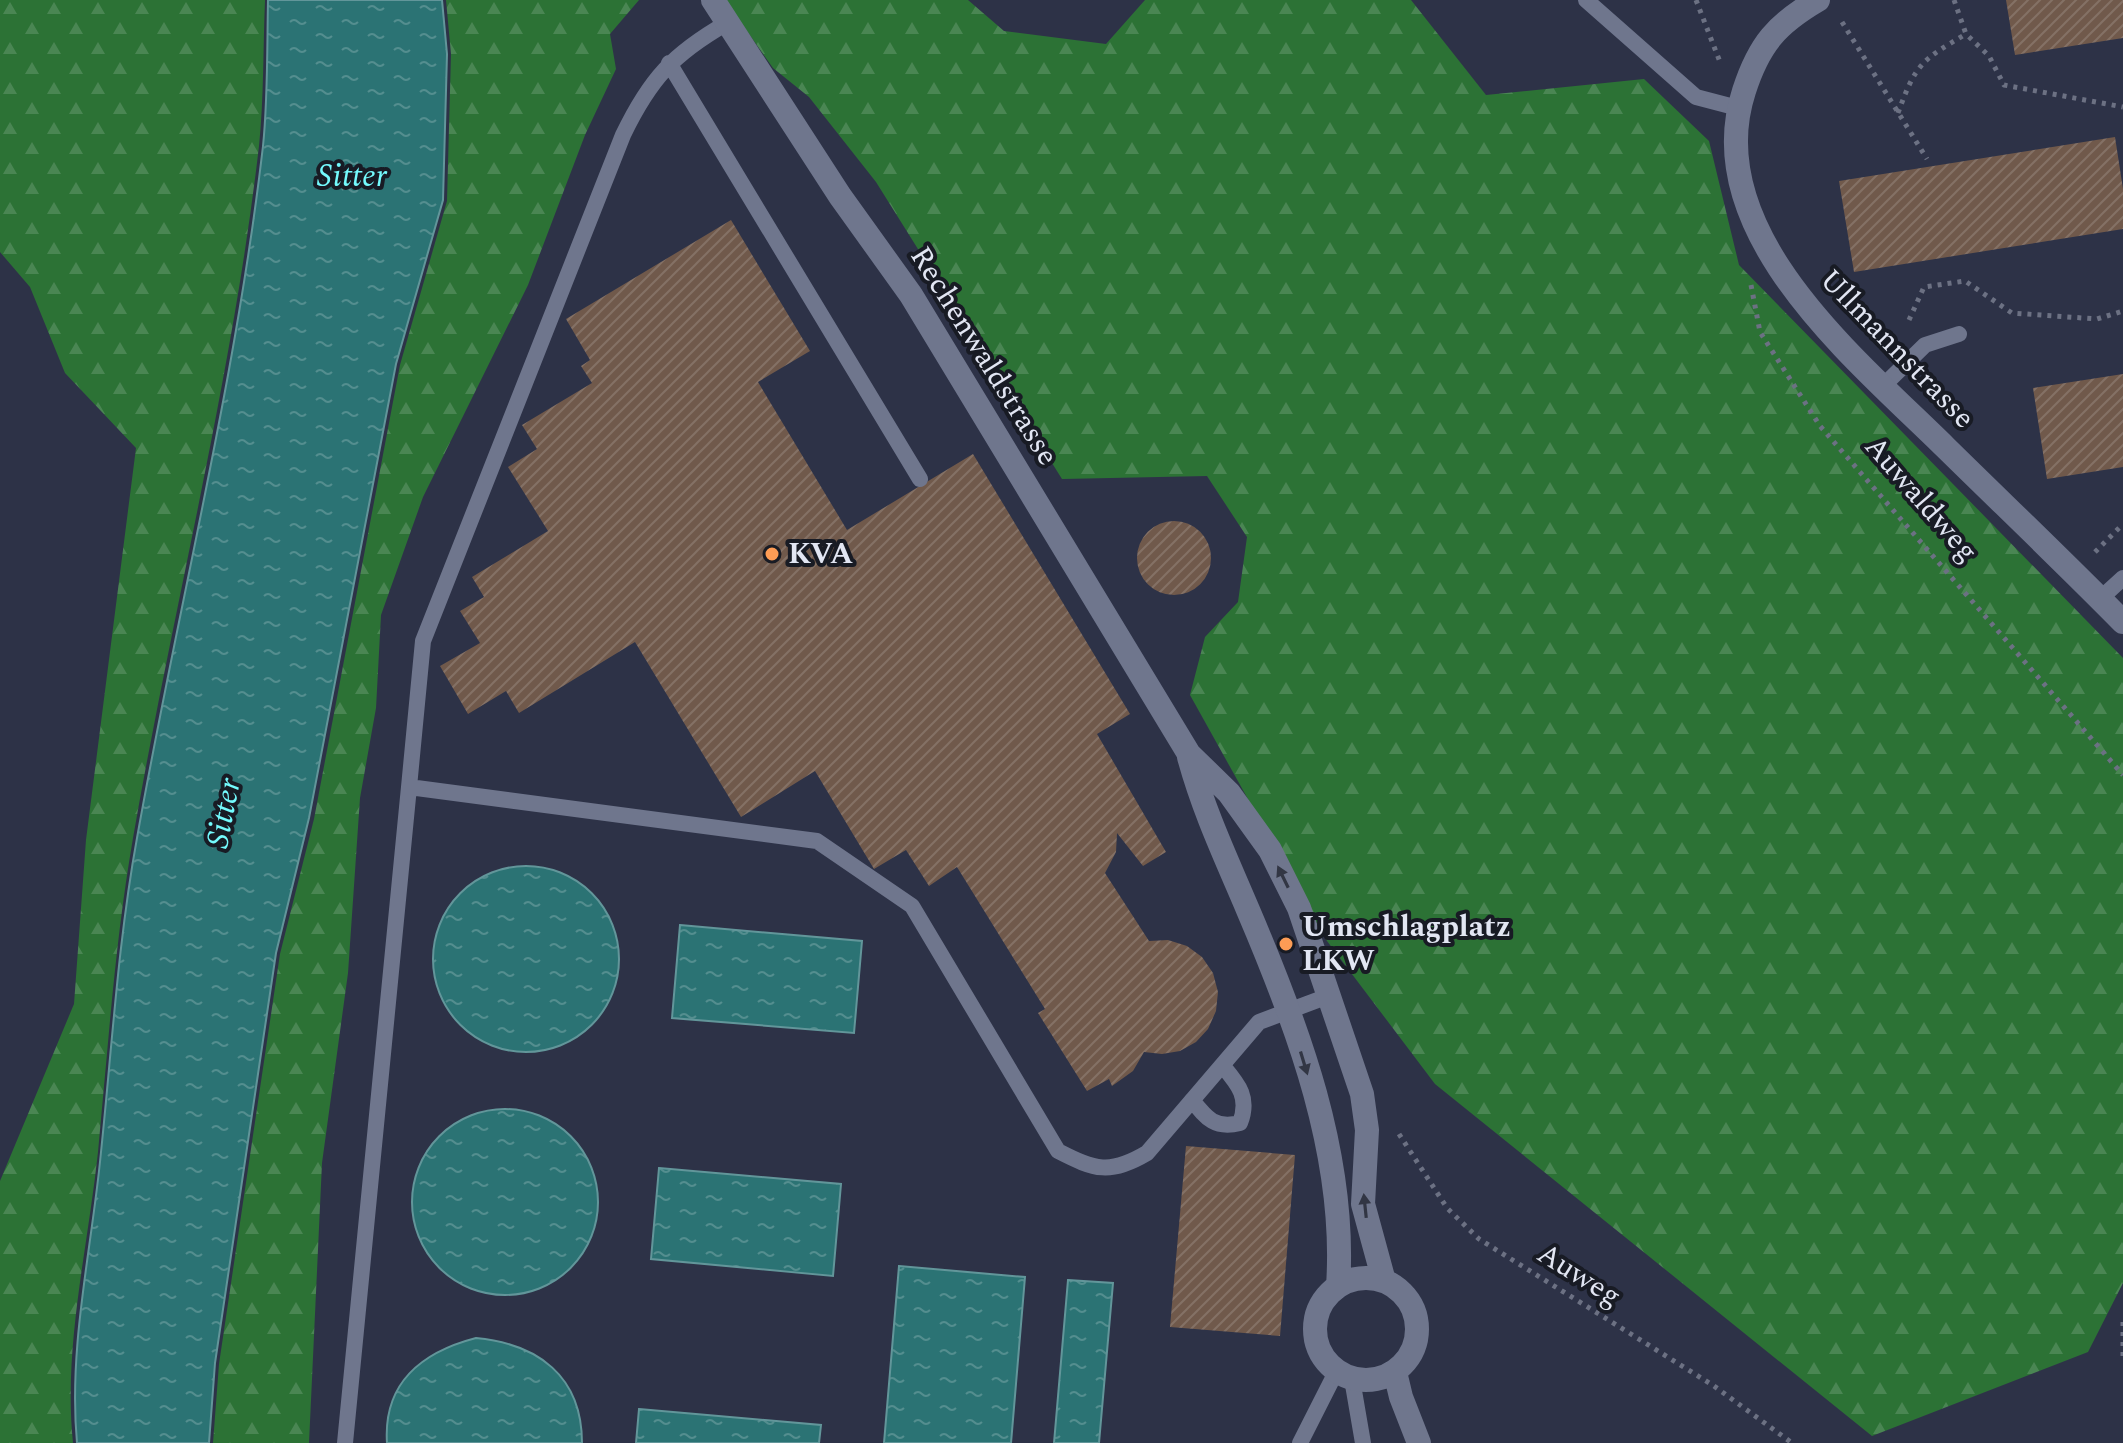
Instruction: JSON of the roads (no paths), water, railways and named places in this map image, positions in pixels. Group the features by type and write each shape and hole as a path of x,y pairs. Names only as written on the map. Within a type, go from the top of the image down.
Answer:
{"street":[{"name":"Rechenwaldstrasse","path":"713,0 840,196 911,295 1189,754 1229,793 1270,850 1299,908 1362,1094 1367,1130 1363,1204 1384,1281"},
{"name":"Ullmannstrasse","path":"1818,0 1786,19 1755,56 1726,106 1743,193 1762,238 1815,318 2123,622"},
{"name":"Rechenwaldstrasse","path":"1189,754 1205,813 1288,1010 1325,1134 1339,1212 1338,1286"},
{"path":"1352,1279 1384,1281 1404,1296 1416,1317 1417,1335 1412,1352 1395,1372 1370,1381 1344,1376 1323,1359 1314,1326 1325,1297 1352,1279"},
{"path":"1395,1372 1419,1443"}],"lane":[{"path":"1586,0 1696,97 1726,106"},
{"path":"345,1443 423,641 602,196 623,135 644,92 669,63 727,23"},
{"path":"669,63 920,479"},
{"path":"1883,386 1925,345 1959,334"},
{"path":"2100,599 2123,578"},
{"path":"409,787 817,841 912,906 1058,1151 1091,1168 1124,1167 1147,1153 1259,1022 1331,995"},
{"path":"1192,1100 1208,1120 1224,1127 1240,1123 1246,1107 1241,1087 1222,1065"},
{"path":"1300,1443 1344,1376"},
{"path":"1344,1376 1363,1443"}],"water":[{"name":"Sitter","path":"268,0 442,0 447,54 443,200 396,364 309,818 276,953 215,1363 209,1443 77,1443 78,1334 97,1188 125,916 137,838 222,407 252,233 265,128"},
{"path":"526,866 544,867 562,873 592,893 612,923 618,941 618,977 612,995 592,1025 562,1045 544,1051 526,1052 508,1051 490,1045 460,1025 440,995 434,977 433,959 434,941 440,923 460,893 490,873 508,867"},
{"path":"680,925 862,941 854,1033 672,1018"},
{"path":"505,1109 541,1116 571,1136 591,1166 598,1202 591,1238 571,1268 541,1288 505,1295 469,1288 439,1268 419,1238 412,1202 419,1166 439,1136 469,1116"},
{"path":"659,1168 841,1184 833,1276 651,1259"},
{"path":"899,1266 1025,1277 1011,1443 884,1443"},
{"path":"1068,1280 1113,1283 1099,1443 1054,1443"},
{"path":"476,1338 519,1348 537,1356 552,1368 565,1382 574,1399 582,1443 387,1443 387,1422 392,1403 410,1373 439,1352"},
{"path":"639,1409 821,1425 819,1443 636,1443"}],"place":[{"name":"KVA","path":"772,554"},
{"name":"Umschlagplatz LKW","path":"1286,944"}]}
